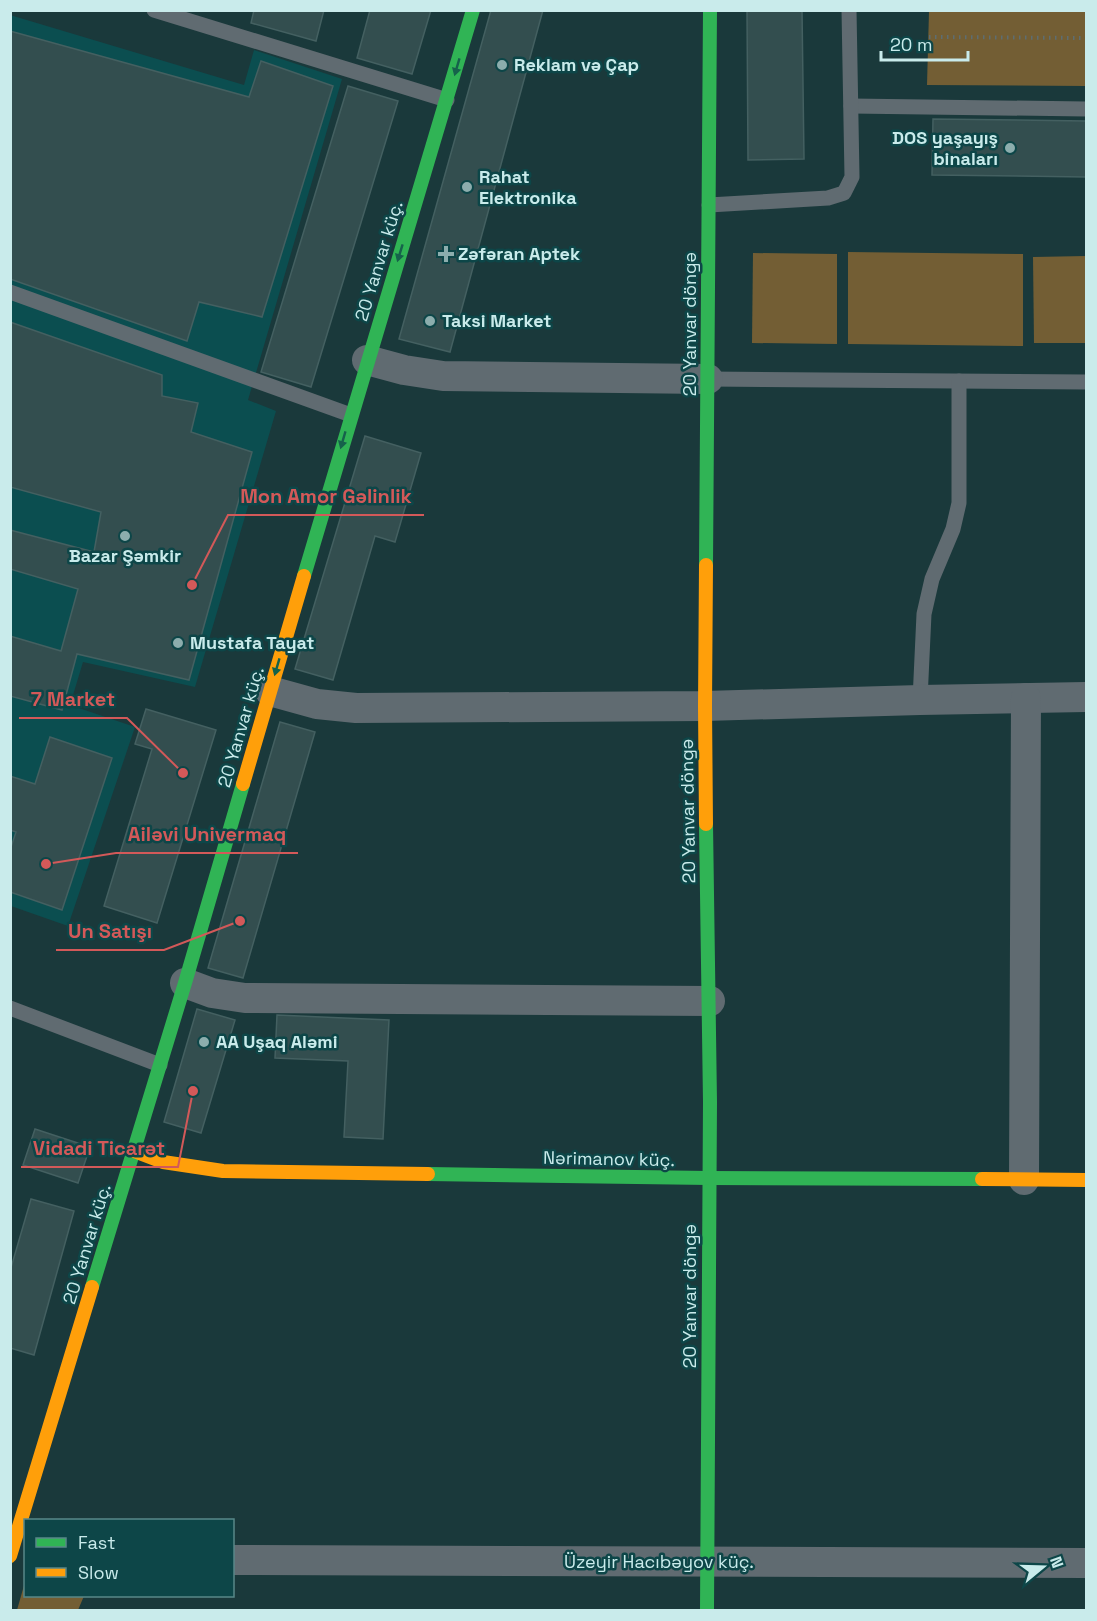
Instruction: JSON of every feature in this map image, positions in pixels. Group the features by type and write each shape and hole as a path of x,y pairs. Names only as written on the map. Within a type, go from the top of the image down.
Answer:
{"street":[{"name":"20 Yanvar küç.","path":"25,1519 473,10"},
{"name":"20 Yanvar döngə","path":"707,1611 710,1001 705,706 710,10"},
{"path":"368,360 404,370 443,376 708,379"},
{"path":"270,691 317,704 356,708 705,706 1086,697"},
{"path":"1024,1180 1026,698"},
{"path":"185,983 212,993 245,998 710,1001"},
{"name":"Nərimanov küç.","path":"134,1151 164,1162 223,1171 709,1178 1086,1180"},
{"name":"20 Yanvar küç.","path":"17,1546 24,1522"},
{"name":"Üzeyir Hacıbəyov küç.","path":"234,1560 1086,1563"}],"lane":[{"path":"154,10 447,100"},
{"path":"709,205 828,198 844,193 852,177 849,10"},
{"path":"851,106 1086,109"},
{"path":"10,292 351,415"},
{"path":"708,379 1086,382"},
{"path":"921,700 924,614 932,579 953,529 959,503 959,381"},
{"path":"10,1008 160,1065"}],"path":[{"path":"929,37 1086,38"}],"shaded area":[{"path":"929,11 1086,11 1086,86 927,85"},
{"name":"Bazar Şəmkir","path":"10,15 244,85 254,50 342,79 248,400 276,411 195,687 83,662 70,705 135,727 68,926 11,906"},
{"path":"848,252 1023,254 1023,346 848,344"},
{"path":"753,253 837,254 837,344 752,343"},
{"path":"1086,256 1086,343 1034,343 1033,257"},
{"path":"24,1586 24,1597 84,1597 78,1610 17,1610"}],"building":[{"path":"254,10 324,10 316,41 251,23"},
{"path":"370,10 431,10 412,74 357,58"},
{"path":"491,10 543,10 450,352 399,339"},
{"path":"747,10 802,10 804,159 748,160"},
{"path":"10,31 249,97 261,61 333,86 262,317 199,302 187,341 10,279"},
{"path":"348,86 398,101 311,387 261,372"},
{"name":"DOS yaşayış binaları","path":"933,119 1086,121 1086,177 932,175"},
{"path":"10,322 162,375 162,396 198,403 191,432 252,452 189,680 77,654 62,710 10,696 10,636 61,651 78,589 10,569 10,530 94,552 101,512 10,487"},
{"path":"365,436 421,453 395,542 375,536 333,680 295,669"},
{"path":"146,709 216,730 157,923 104,906 152,749 135,744"},
{"path":"280,722 315,732 243,978 208,968"},
{"path":"50,737 112,758 62,910 10,892 10,850 16,832 10,830 10,776 35,784"},
{"path":"197,1009 235,1020 201,1133 164,1122"},
{"path":"277,1015 389,1020 383,1139 344,1137 348,1061 275,1058"},
{"path":"35,1129 90,1147 78,1183 23,1165"},
{"path":"31,1199 74,1211 34,1355 10,1348 10,1271"}],"traffic: fast":[{"path":"304,576 473,10"},
{"path":"706,565 710,10"},
{"path":"92,1287 243,784"},
{"path":"706,824 710,1102 707,1610"},
{"path":"428,1174 982,1179"}],"traffic: slow":[{"path":"706,565 706,824"},
{"path":"243,784 304,576"},
{"path":"134,1151 163,1162 223,1171 428,1174"},
{"path":"982,1179 1086,1180"},
{"path":"10,1556 92,1287"}],"place":[{"name":"Reklam və Çap","path":"502,65"},
{"name":"DOS yaşayış binaları","path":"1010,148"},
{"name":"Rahat Elektronika","path":"467,187"},
{"name":"Zəfəran Aptek","path":"446,254"},
{"name":"Taksi Market","path":"430,321"},
{"name":"Bazar Şəmkir","path":"125,536"},
{"name":"Mon Amor Gəlinlik","path":"192,585"},
{"name":"Mustafa Tayat","path":"178,643"},
{"name":"7 Market","path":"183,773"},
{"name":"Ailəvi Univermaq","path":"46,864"},
{"name":"Un Satışı","path":"240,921"},
{"name":"AA Uşaq Aləmi","path":"204,1042"},
{"name":"Vidadi Ticarət","path":"193,1091"}]}
